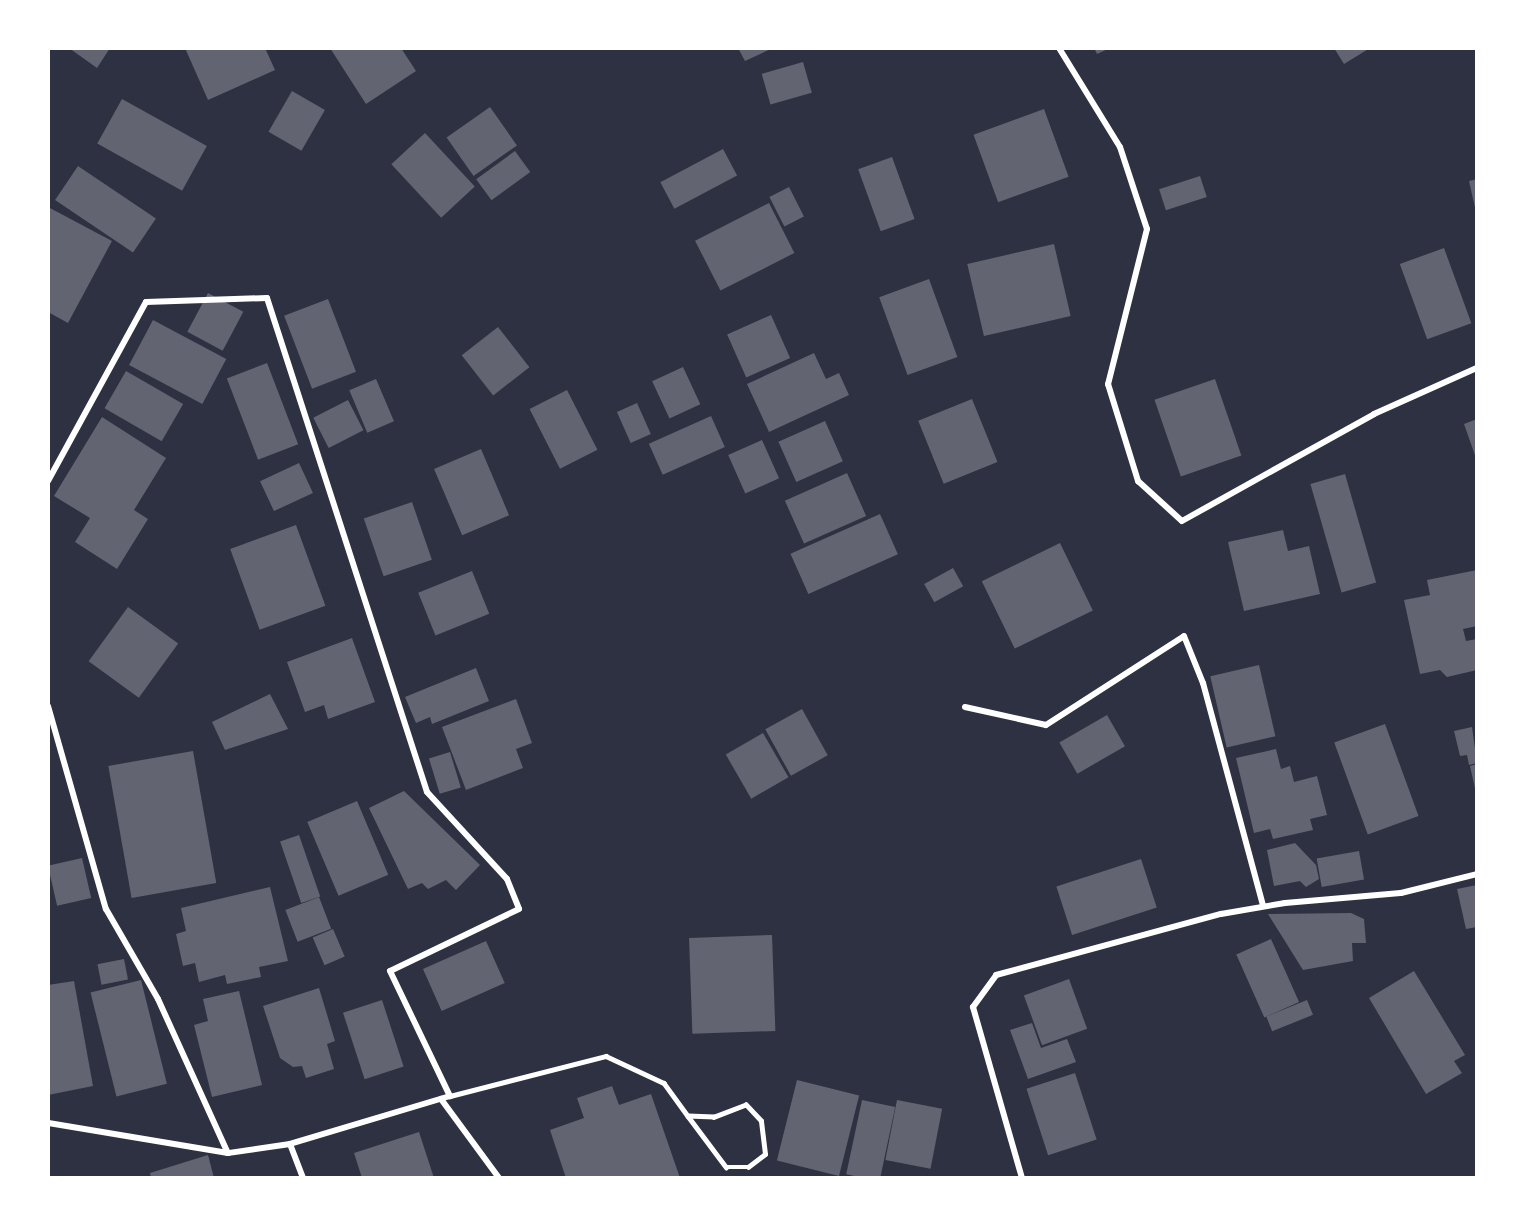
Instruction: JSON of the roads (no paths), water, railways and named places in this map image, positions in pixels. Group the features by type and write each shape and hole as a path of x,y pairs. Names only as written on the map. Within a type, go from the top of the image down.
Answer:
{"street":[{"path":"1059,48 1120,147 1147,230 1108,384 1138,481 1182,521 1374,414 1477,368"},
{"path":"48,481 146,302 267,298 427,792 507,879 519,909 390,971 450,1095 290,1144 228,1153 48,1123"},
{"path":"965,706 1047,724 1184,636 1203,683 1263,906"},
{"path":"48,706 106,909 158,999 228,1153"},
{"path":"1022,1178 973,1006 996,975 1263,906 1401,893 1477,874"},
{"path":"441,1099 499,1178"},
{"path":"290,1144 303,1178"}],"lane":[{"path":"450,1095 606,1056 664,1083 688,1116 726,1167 748,1167 765,1154 761,1121 746,1106 714,1118 688,1116"}]}
